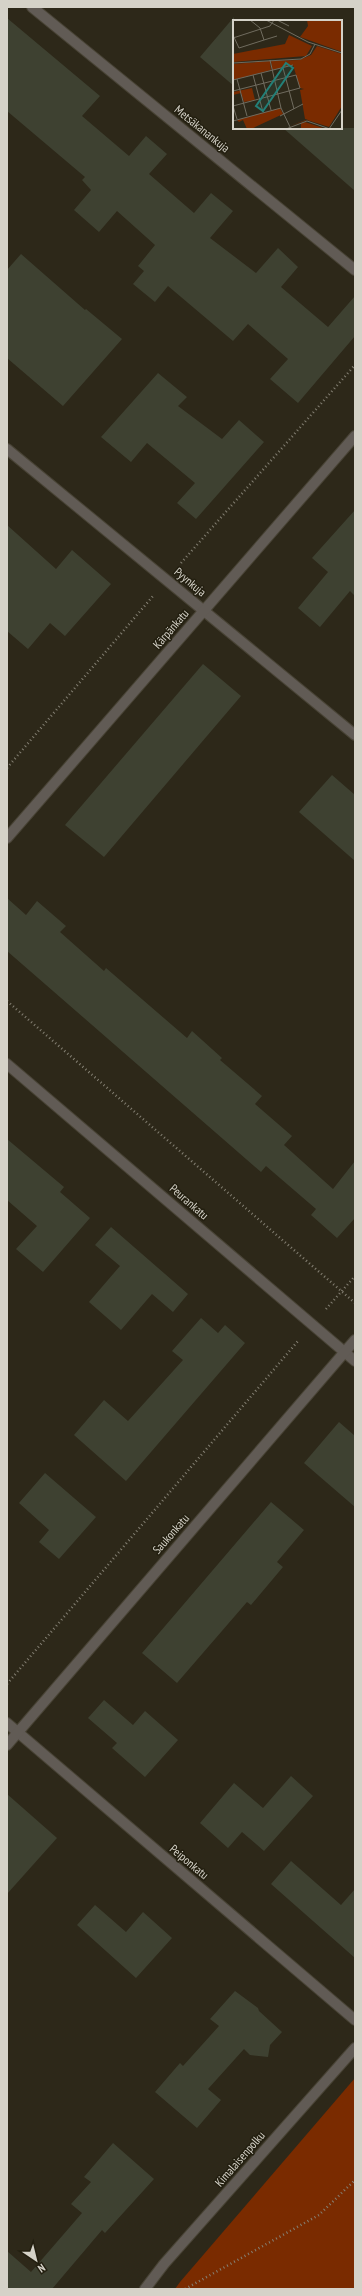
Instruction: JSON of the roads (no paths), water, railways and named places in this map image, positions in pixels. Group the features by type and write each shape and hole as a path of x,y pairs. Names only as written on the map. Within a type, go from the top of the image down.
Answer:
{"street":[{"name":"Metsäkanankuja","path":"32,7 355,270"},
{"name":"Kärpänkatu","path":"7,838 355,436"},
{"name":"Pyynkuja","path":"7,449 355,735"},
{"name":"Peurankatu","path":"7,1064 355,1361"},
{"name":"Saukonkatu","path":"7,1745 355,1340"},
{"name":"Peiponkatu","path":"7,1723 355,2020"},
{"name":"Kimalaisenpolku","path":"145,2289 164,2264 355,2048"}]}
